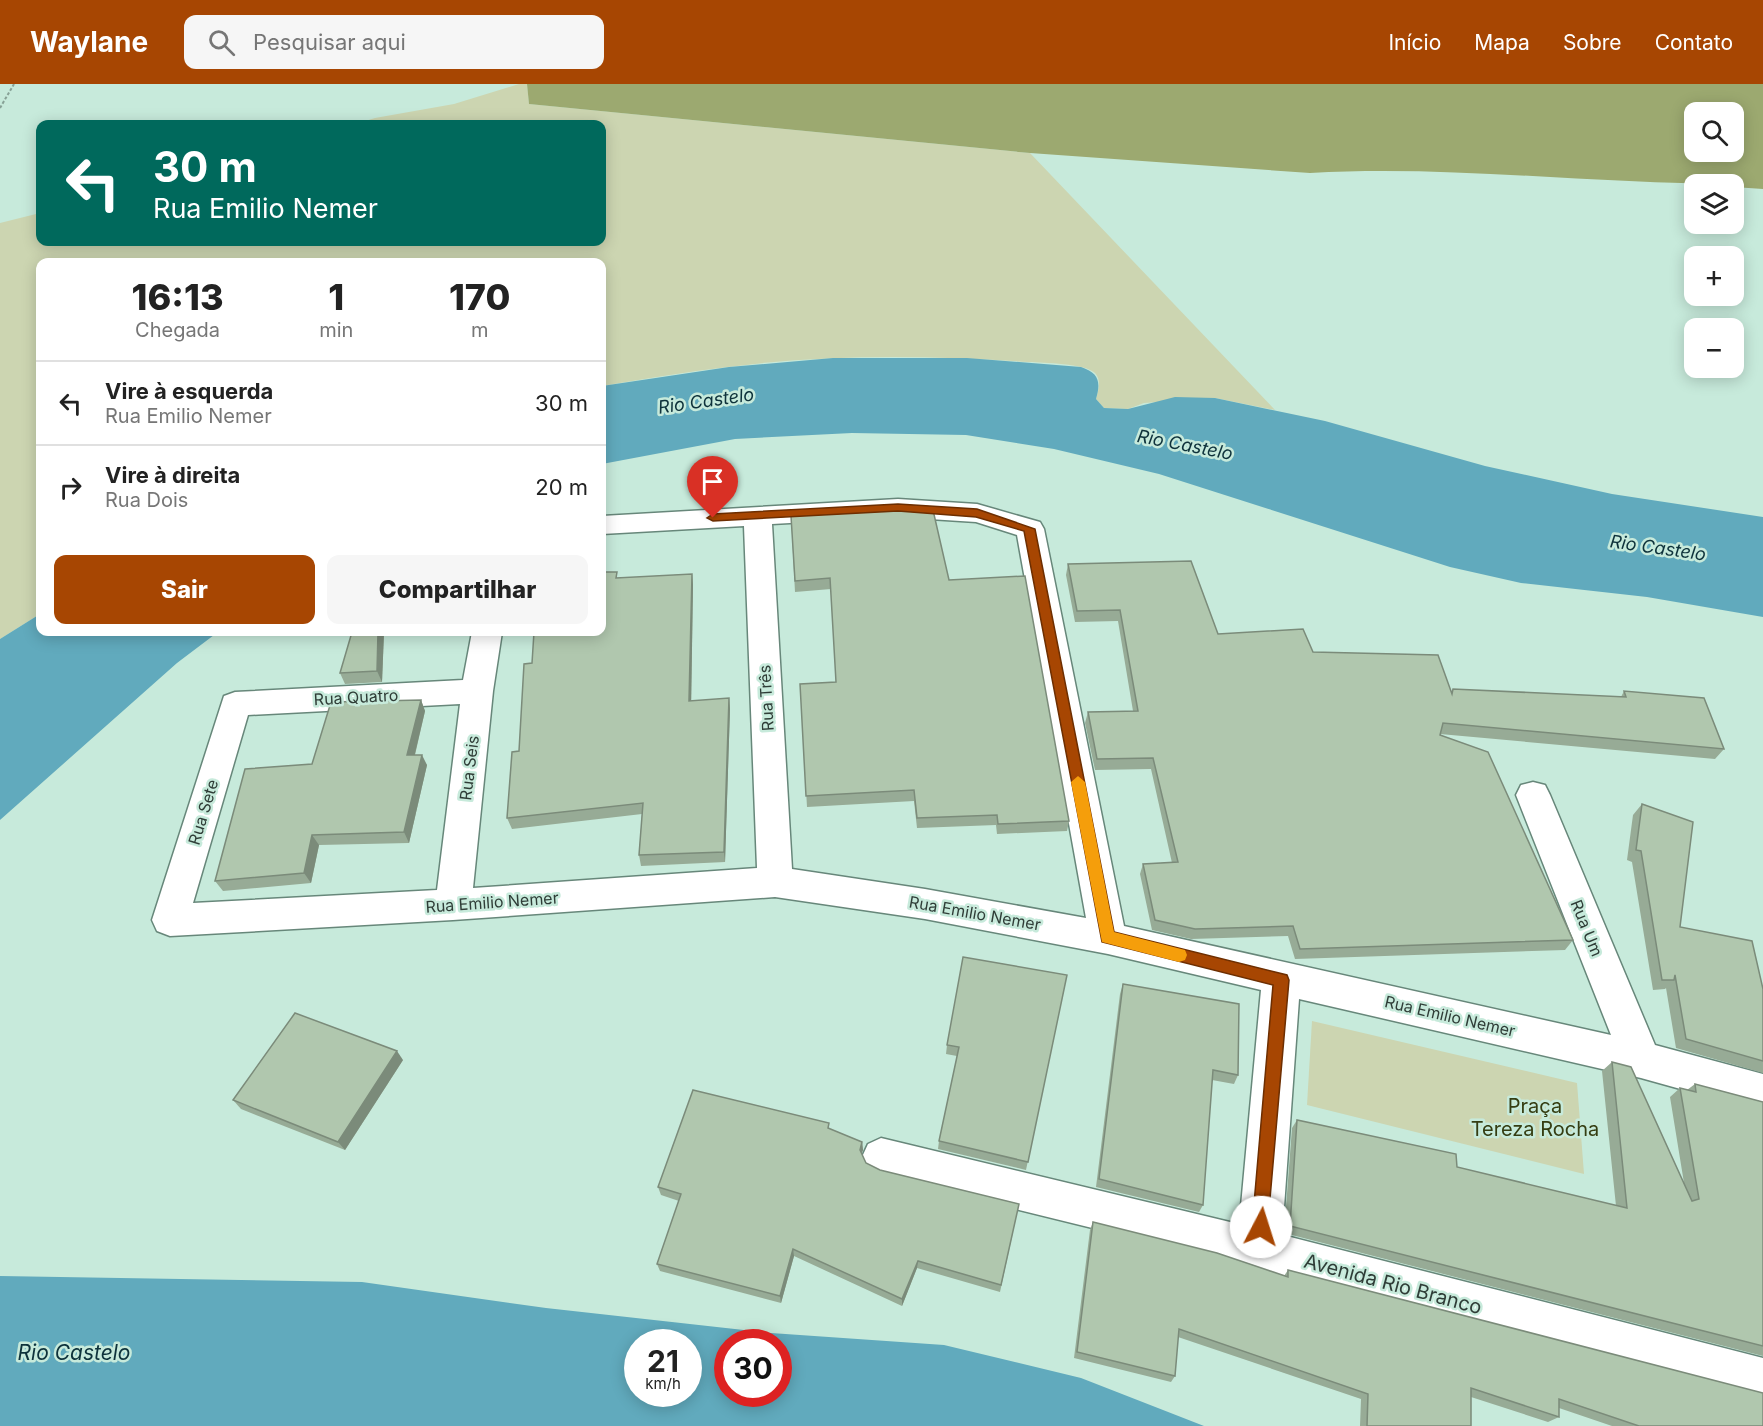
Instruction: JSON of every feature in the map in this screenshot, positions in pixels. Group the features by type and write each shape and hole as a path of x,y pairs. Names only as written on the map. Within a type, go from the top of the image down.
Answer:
{"street":[{"path":"606,525 758,514 898,508 977,513 1030,529 1108,938"},
{"name":"Rua Três","path":"758,514 775,882"},
{"name":"Rua Seis","path":"453,905 477,691 486,636"},
{"name":"Rua Quatro","path":"235,704 477,691"},
{"name":"Rua Sete","path":"170,920 235,704"},
{"name":"Rua Um","path":"1533,795 1641,1060"},
{"name":"Rua Emilio Nemer","path":"170,920 453,905 775,882 925,904 1108,938 1281,980 1641,1060 1763,1093"},
{"path":"1259,1249 1281,980"}],"lane":[{"name":"Avenida Rio Branco","path":"881,1157 1259,1249 1763,1379"}],"path":[{"path":"0,108 14,84"}],"green space":[{"path":"519,84 527,84 529,104 1030,153 1275,410 1215,398 1144,403 1128,409 1104,408 1096,399 1099,386 1097,376 1082,367 1054,363 954,358 878,357 803,360 712,369 606,385 606,258 36,258 36,616 0,639 0,223 36,214 36,246 606,246 606,120 369,120 454,104"},
{"path":"527,84 1763,84 1763,189 1744,188 1744,174 1684,174 1684,183 1416,171 1310,173 1030,153 529,104"},
{"name":"Praça Tereza Rocha","path":"1312,1021 1577,1083 1584,1174 1307,1105"}],"water":[{"name":"Rio Castelo","path":"833,358 967,358 1081,367 1095,375 1098,383 1096,399 1104,408 1128,409 1175,397 1215,398 1325,421 1485,466 1612,494 1763,517 1763,617 1647,597 1521,583 1450,567 1159,474 1054,449 966,435 852,433 735,439 606,463 606,385 729,367"},
{"path":"36,616 36,636 213,636 177,663 0,820 0,639"},
{"name":"Rio Castelo","path":"0,1276 362,1282 546,1308 735,1329 714,1329 714,1407 792,1407 792,1334 944,1345 1081,1378 1204,1426 0,1426"}],"building":[{"path":"902,508 933,510 949,580 1025,576 1069,821 998,824 997,815 917,818 914,790 806,796 800,684 836,682 830,578 795,581 791,516"},
{"path":"1191,561 1218,634 1303,629 1313,652 1438,655 1452,694 1453,689 1626,697 1624,691 1704,698 1724,749 1443,723 1440,735 1488,752 1573,940 1300,949 1293,926 1195,929 1155,920 1143,864 1178,862 1153,758 1097,759 1088,712 1138,711 1120,610 1077,611 1068,564"},
{"path":"606,572 617,572 616,578 692,574 689,701 729,698 724,852 639,855 643,803 507,818 512,752 519,751 524,664 532,663 534,636 606,636"},
{"path":"351,636 378,636 377,671 340,673"},
{"path":"421,700 407,755 422,755 404,832 312,835 304,873 215,881 245,769 312,764 331,702"},
{"path":"1642,804 1693,822 1680,927 1752,941 1763,989 1763,1061 1686,1039 1675,975 1674,980 1662,980 1641,851 1636,850"},
{"path":"963,957 1067,975 1028,1162 939,1141 959,1047 947,1045"},
{"path":"1123,984 1239,1004 1238,1075 1213,1070 1203,1205 1099,1179"},
{"path":"295,1013 397,1051 338,1142 233,1100"},
{"path":"1612,1062 1631,1067 1692,1201 1699,1199 1680,1088 1696,1092 1695,1084 1763,1102 1763,1346 1290,1226 1297,1120 1456,1154 1457,1167 1627,1208"},
{"path":"693,1090 829,1123 828,1128 862,1142 860,1150 866,1163 880,1170 1019,1204 1001,1285 918,1261 902,1299 793,1249 780,1296 657,1264 681,1194 658,1187"},
{"path":"1093,1222 1217,1253 1288,1277 1288,1270 1763,1393 1763,1426 1639,1426 1559,1399 1559,1417 1471,1388 1471,1426 1367,1426 1368,1394 1179,1329 1175,1376 1077,1352"}],"slow traffic":[{"path":"1078,782 1108,938 1179,955"}],"route":[{"path":"713,518 898,508 977,513 1030,529 1108,938 1281,980 1261,1227"}]}
